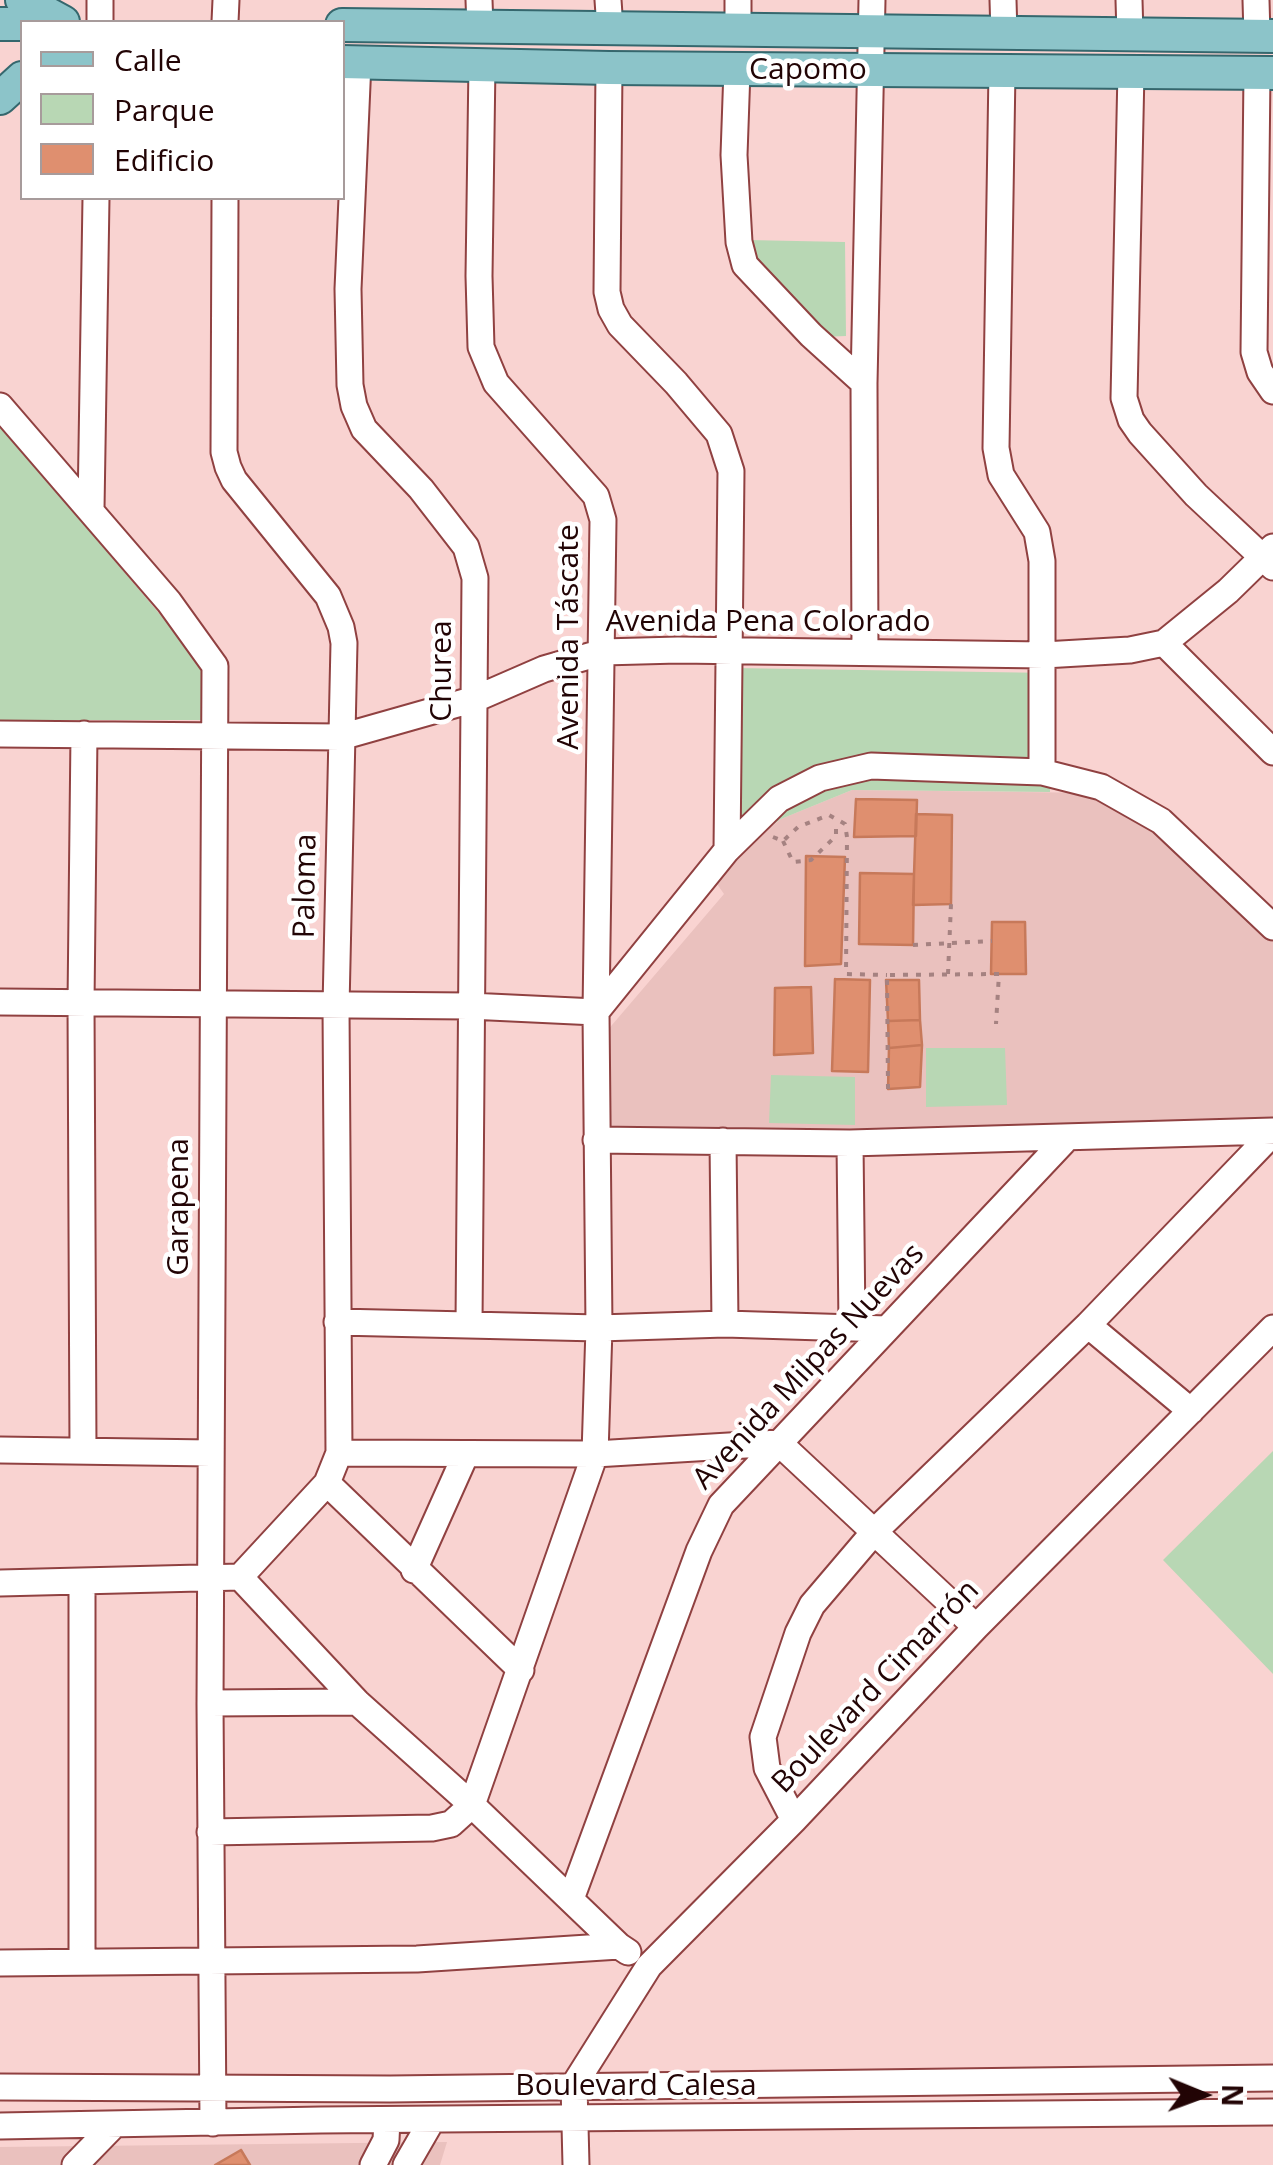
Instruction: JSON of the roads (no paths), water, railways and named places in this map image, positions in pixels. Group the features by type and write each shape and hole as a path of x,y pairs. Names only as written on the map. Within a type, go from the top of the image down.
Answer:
{"main road":[{"path":"22,0 59,20"},
{"name":"Capomo","path":"346,16 873,16 1004,34 1265,36"},
{"name":"Capomo","path":"350,62 737,70 1265,73"},
{"path":"0,98 20,80"}],"street":[{"path":"1003,0 1004,34"},
{"path":"1129,0 1130,35"},
{"path":"1256,0 1265,36"},
{"path":"865,652 864,384 873,16"},
{"name":"Churea","path":"350,62 348,288 354,406 364,429 466,547 475,578 469,1324"},
{"name":"Avenida Táscate","path":"472,1805 595,1454 599,1328 596,1012 604,533 596,496 496,383 481,346 478,276 482,64"},
{"path":"608,68 607,292 611,309 620,325 719,434 731,471 727,850"},
{"path":"737,70 734,155 739,242 746,265 864,384"},
{"path":"1131,71 1124,398 1140,434 1196,495 1270,557"},
{"path":"1002,72 996,448 1000,475 1037,532 1042,560 1042,772"},
{"path":"1265,73 1254,352 1260,372 1273,391"},
{"path":"90,509 96,200"},
{"name":"Paloma","path":"225,200 224,452 234,480 328,596 344,643 336,1007 339,1453 326,1483 240,1576"},
{"name":"Garapena","path":"0,406 90,509 216,666 210,1703 214,2123"},
{"name":"Avenida Pena Colorado","path":"0,734 340,737 475,699 544,669 603,652 1098,654 1164,643 1270,557"},
{"path":"1164,643 1273,752"},
{"path":"84,734 84,1450"},
{"path":"0,1002 470,1006 596,1012 727,850 779,798 820,778 872,766 1042,772 1101,787 1161,820 1273,927"},
{"path":"596,1140 850,1143 1273,1132"},
{"path":"794,1820 768,1768 763,1737 798,1633 812,1605 875,1531 1088,1325 1273,1132"},
{"name":"Avenida Milpas Nuevas","path":"571,1899 708,1525 779,1443 1066,1139"},
{"path":"723,1141 725,1324"},
{"path":"850,1143 852,1326"},
{"path":"337,1322 887,1329"},
{"path":"1088,1325 1191,1411"},
{"name":"Boulevard Cimarrón","path":"576,2165 574,2085 649,1966 976,1627 1273,1328"},
{"path":"339,1453 595,1454 779,1443 976,1627"},
{"path":"0,1450 211,1452"},
{"path":"414,1570 465,1456"},
{"path":"326,1483 520,1670"},
{"path":"0,1583 240,1576 357,1702 619,1946 649,1966"},
{"path":"82,1582 82,1961"},
{"path":"210,1703 357,1702"},
{"path":"210,1832 432,1828 451,1824 472,1805"},
{"path":"0,1962 417,1959 619,1946"},
{"name":"Boulevard Calesa","path":"0,2087 390,2089 1273,2078"},
{"name":"Boulevard Calesa","path":"0,2126 1273,2112"},
{"path":"373,2165 386,2140 387,2120"},
{"path":"406,2165 432,2120"},
{"path":"75,2165 114,2125"}]}
